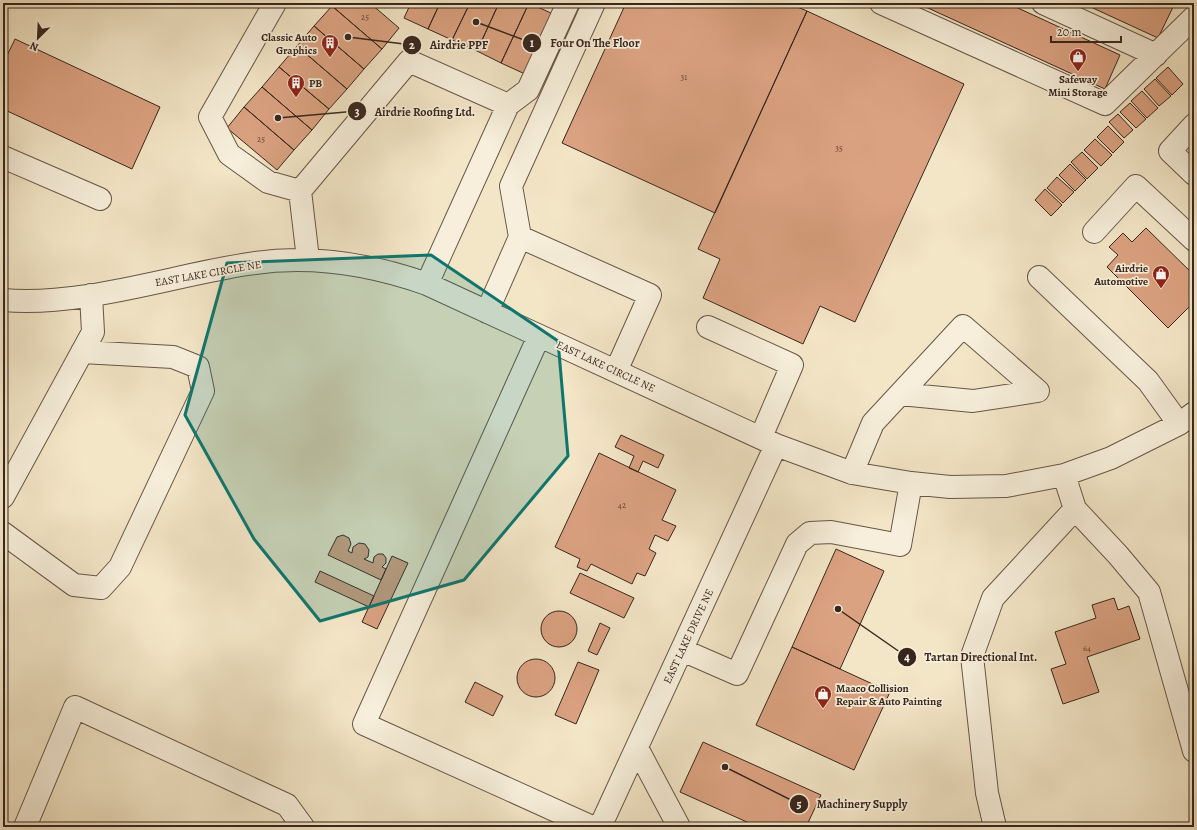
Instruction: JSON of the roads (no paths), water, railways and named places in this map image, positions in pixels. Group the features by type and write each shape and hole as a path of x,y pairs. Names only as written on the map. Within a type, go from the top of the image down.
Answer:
{"street":[{"path":"275,3 210,117 229,154 268,182 300,191"},
{"path":"427,284 508,105 528,90 568,3"},
{"path":"488,312 520,237 511,186 594,3"},
{"path":"881,3 1105,104 1194,17"},
{"path":"1042,3 1156,55"},
{"path":"308,259 300,191 409,61 508,105"},
{"path":"1194,125 1170,151 1194,174"},
{"path":"3,157 100,199"},
{"path":"1094,232 1136,186 1194,240"},
{"path":"520,237 650,295 616,371"},
{"name":"EAST LAKE CIRCLE NE","path":"3,300 72,298 249,264 308,259 357,265 395,273 427,284 769,441 852,473 911,483 950,487 1006,486 1064,475 1111,458 1186,418"},
{"path":"1039,277 1186,418"},
{"path":"3,497 93,332 91,295"},
{"path":"852,473 873,423 963,326 1038,391 973,401 900,394"},
{"name":"EAST LAKE DRIVE NE","path":"600,827 682,650 769,441 792,365 708,327"},
{"path":"540,336 364,724 592,827"},
{"path":"3,533 74,585 101,588 120,566 203,392 198,367 173,357 82,352"},
{"path":"1064,475 1075,509 1118,555 1149,592 1194,751"},
{"path":"682,650 737,674 796,544 810,533 831,532 900,545 911,483"},
{"path":"995,827 987,793 972,656 993,598 1075,509"},
{"path":"25,827 75,707 287,805 303,827"},
{"path":"637,748 679,827"}],"place":[{"name":"Four On The Floor","path":"476,22"},
{"name":"Airdrie PPF","path":"348,37"},
{"name":"Classic Auto Graphics","path":"330,58"},
{"name":"Safeway Mini Storage","path":"1078,72"},
{"name":"PB","path":"296,98"},
{"name":"Airdrie Roofing Ltd.","path":"278,118"},
{"name":"Airdrie Automotive","path":"1161,289"},
{"name":"Tartan Directional Int.","path":"838,609"},
{"name":"Maaco Collision Repair & Auto Painting","path":"823,709"},
{"name":"Machinery Supply","path":"725,767"}]}
